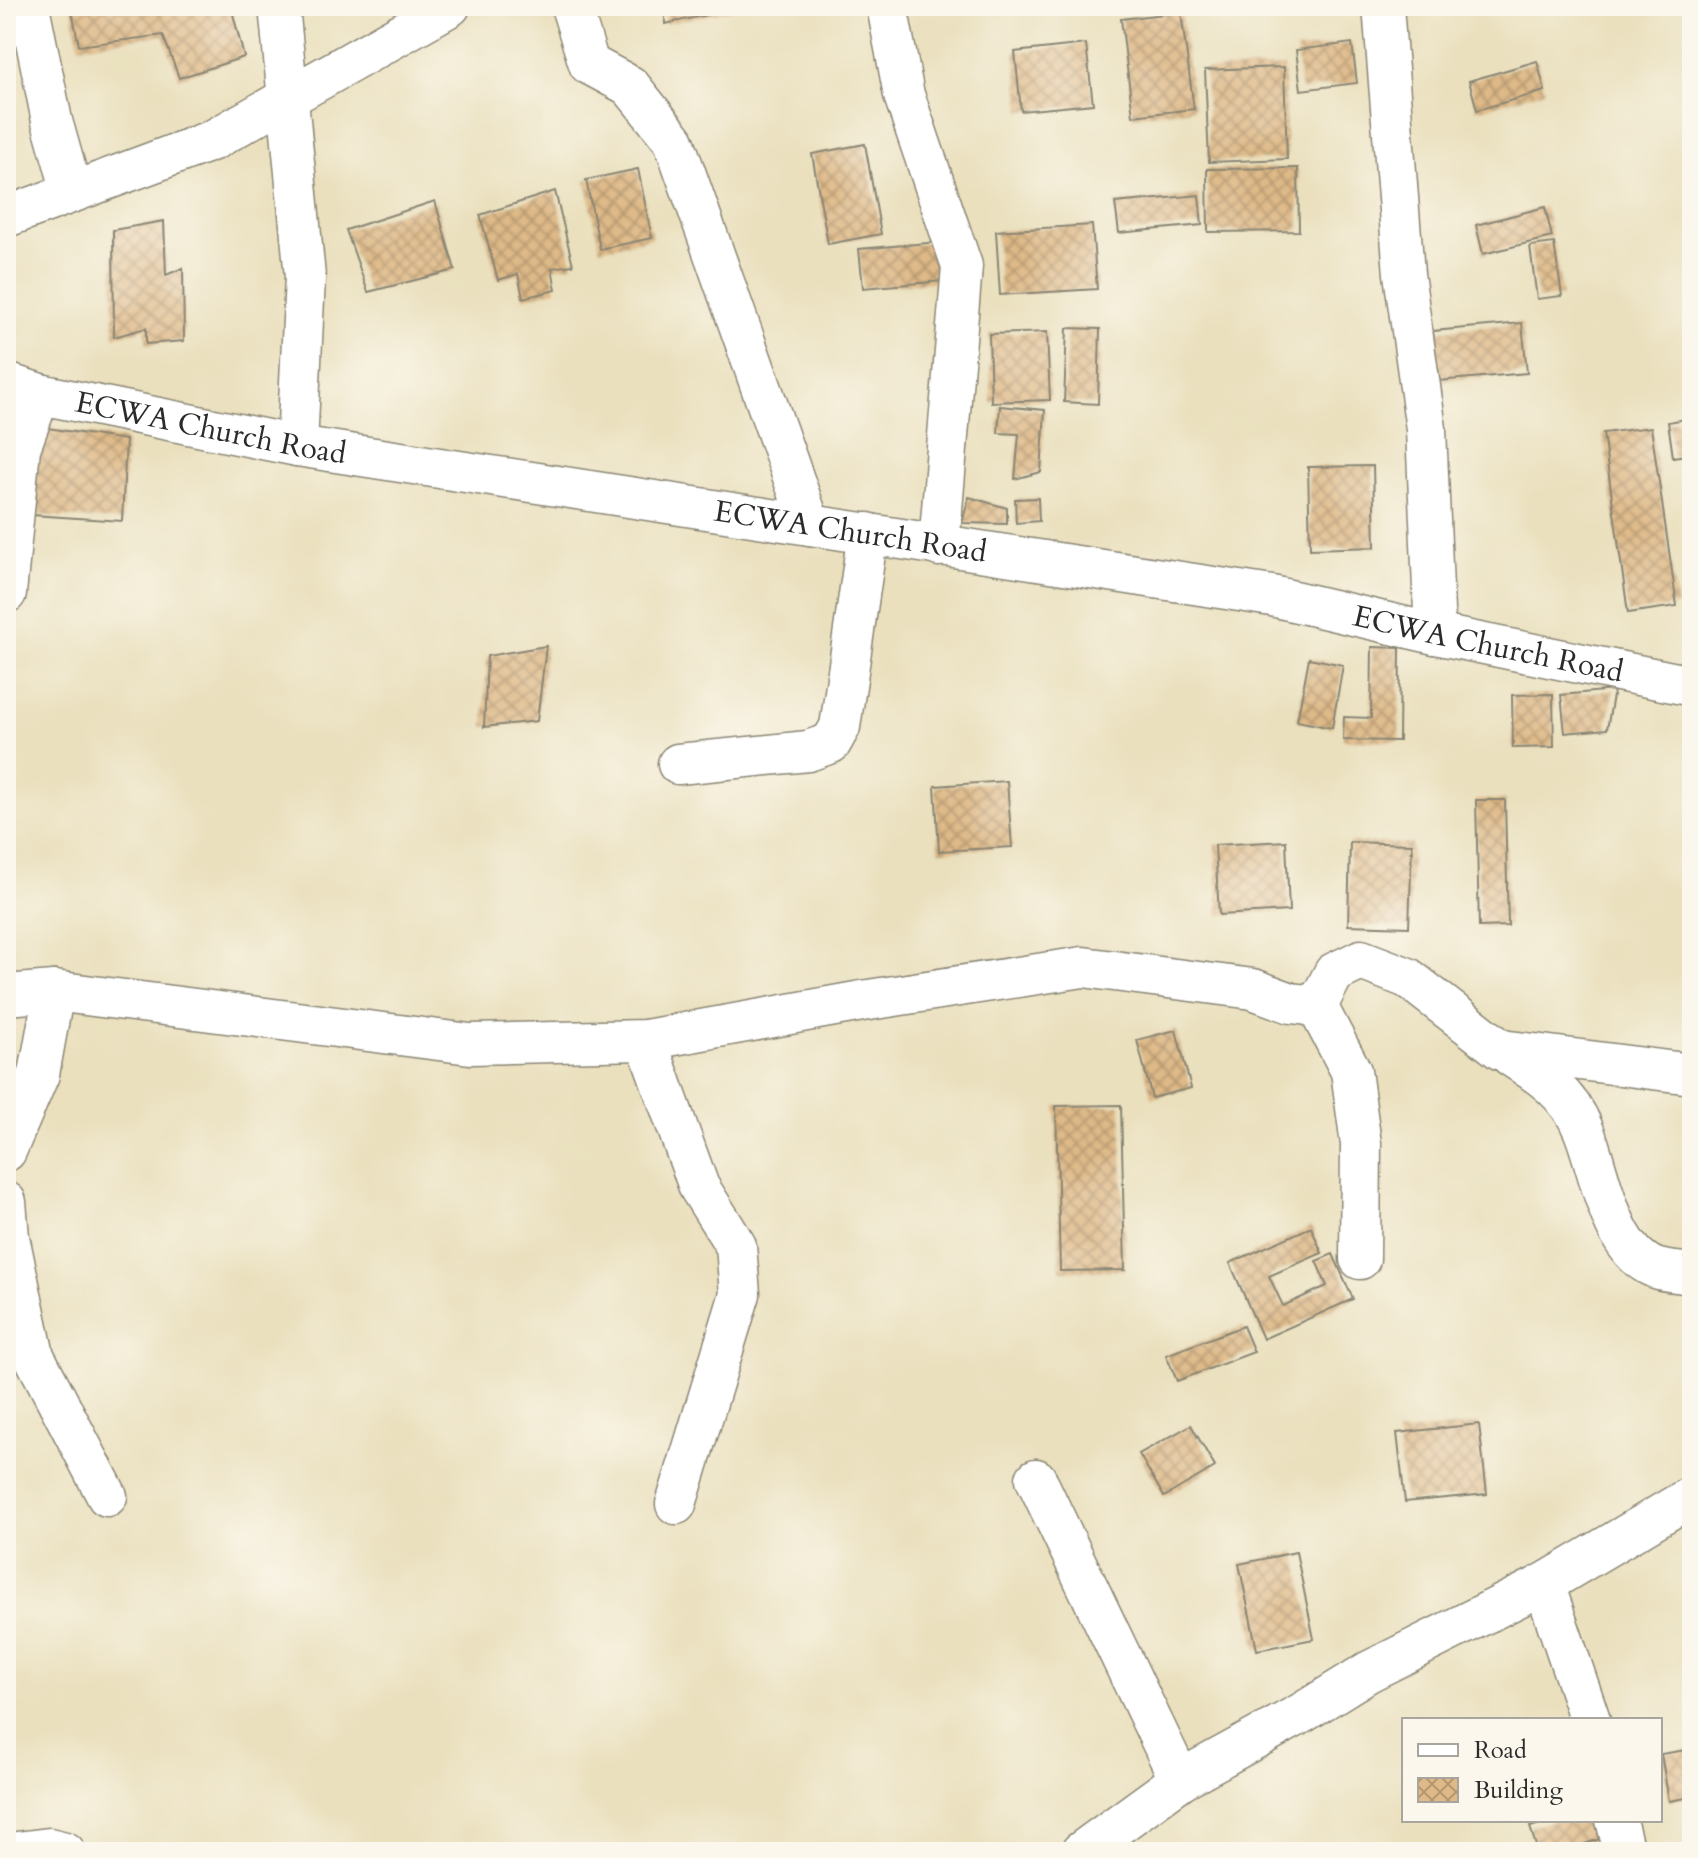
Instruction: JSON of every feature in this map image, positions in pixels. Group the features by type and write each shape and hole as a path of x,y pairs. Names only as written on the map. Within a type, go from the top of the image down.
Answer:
{"street":[{"path":"29,6 52,121 72,192"},
{"path":"279,6 290,93 305,277 297,446"},
{"path":"6,217 213,140 290,93 450,6"},
{"path":"571,6 589,64 630,86 674,141 810,525"},
{"path":"887,6 904,95 962,266 939,546"},
{"path":"1383,6 1404,274 1426,429 1435,634"},
{"path":"6,593 23,388"},
{"name":"ECWA Church Road","path":"23,388 297,446 1272,596 1435,634 1692,686"},
{"path":"678,764 808,751 831,743 840,727 868,533"},
{"path":"1317,1006 1334,973 1361,960 1408,978 1501,1050 1553,1083 1582,1126 1606,1199 1627,1246 1654,1268 1692,1274"},
{"path":"6,995 54,991 470,1044 646,1040 862,1001 1083,967 1253,989 1291,1003 1317,1006"},
{"path":"6,1151 39,1074 54,991"},
{"path":"1317,1006 1351,1071 1361,1144 1360,1259"},
{"path":"646,1040 699,1187 736,1246 740,1294 676,1504"},
{"path":"1501,1050 1692,1074"},
{"path":"6,1202 9,1237 34,1356 107,1496"},
{"path":"1036,1479 1180,1780"},
{"path":"1081,1852 1180,1780 1302,1713 1368,1672 1544,1584 1692,1496"},
{"path":"1544,1584 1589,1718"},
{"path":"1616,1822 1624,1852"},
{"path":"17,1852 49,1848 65,1852"}],"building":[{"path":"71,6 231,6 244,57 179,78 163,35 79,46"},
{"path":"665,6 744,6 744,7 665,24"},
{"path":"1181,12 1194,109 1133,116 1121,19"},
{"path":"1352,43 1357,83 1301,90 1296,50"},
{"path":"1086,44 1093,104 1021,111 1015,52"},
{"path":"1537,61 1545,91 1477,110 1469,81"},
{"path":"1284,67 1287,159 1209,162 1205,70"},
{"path":"865,144 881,234 828,244 812,154"},
{"path":"1298,168 1299,231 1208,232 1207,169"},
{"path":"638,169 652,238 600,249 586,180"},
{"path":"555,191 573,265 552,268 556,290 523,298 518,274 498,280 480,215"},
{"path":"1199,195 1202,225 1119,233 1115,203"},
{"path":"435,201 455,270 368,292 346,230"},
{"path":"1545,207 1552,237 1483,254 1476,225"},
{"path":"164,221 166,275 183,268 184,341 146,344 146,328 114,337 113,230"},
{"path":"1092,225 1097,289 1000,295 996,231"},
{"path":"939,242 943,281 863,288 859,249"},
{"path":"1554,243 1562,296 1537,299 1530,246"},
{"path":"1522,323 1527,373 1438,381 1433,331"},
{"path":"1067,328 1100,329 1098,404 1064,402"},
{"path":"1047,332 1050,400 991,402 989,334"},
{"path":"1000,406 1045,410 1041,472 1015,479 1019,434 998,433"},
{"path":"1692,418 1692,454 1673,457 1668,422"},
{"path":"41,427 126,440 122,521 32,515"},
{"path":"1651,427 1677,606 1628,613 1603,433"},
{"path":"1373,466 1375,547 1310,549 1308,467"},
{"path":"969,497 1007,508 1007,524 962,523"},
{"path":"1038,498 1039,521 1016,523 1015,499"},
{"path":"546,646 537,721 484,727 487,656"},
{"path":"1372,647 1400,648 1399,741 1343,740 1344,717 1371,718"},
{"path":"1309,658 1343,665 1332,728 1297,721"},
{"path":"1614,690 1607,729 1565,733 1561,695"},
{"path":"1553,694 1554,747 1513,748 1512,695"},
{"path":"1007,781 1012,847 939,851 935,786"},
{"path":"1476,800 1505,800 1508,926 1479,927"},
{"path":"1286,841 1289,911 1219,915 1215,845"},
{"path":"1350,842 1412,844 1409,927 1348,925"},
{"path":"1176,1030 1191,1088 1152,1098 1137,1040"},
{"path":"1121,1105 1125,1270 1060,1271 1056,1106"},
{"path":"1311,1227 1322,1253 1269,1276 1283,1306 1327,1286 1316,1261 1333,1254 1353,1299 1263,1339 1230,1263"},
{"path":"1243,1326 1254,1352 1177,1381 1166,1355"},
{"path":"1479,1424 1487,1494 1405,1502 1397,1433"},
{"path":"1191,1425 1215,1467 1164,1497 1139,1454"},
{"path":"1296,1552 1314,1639 1257,1650 1239,1564"},
{"path":"1692,1749 1692,1797 1669,1801 1662,1754"},
{"path":"1547,1822 1601,1822 1606,1837 1560,1852 1538,1852 1530,1827"}]}
